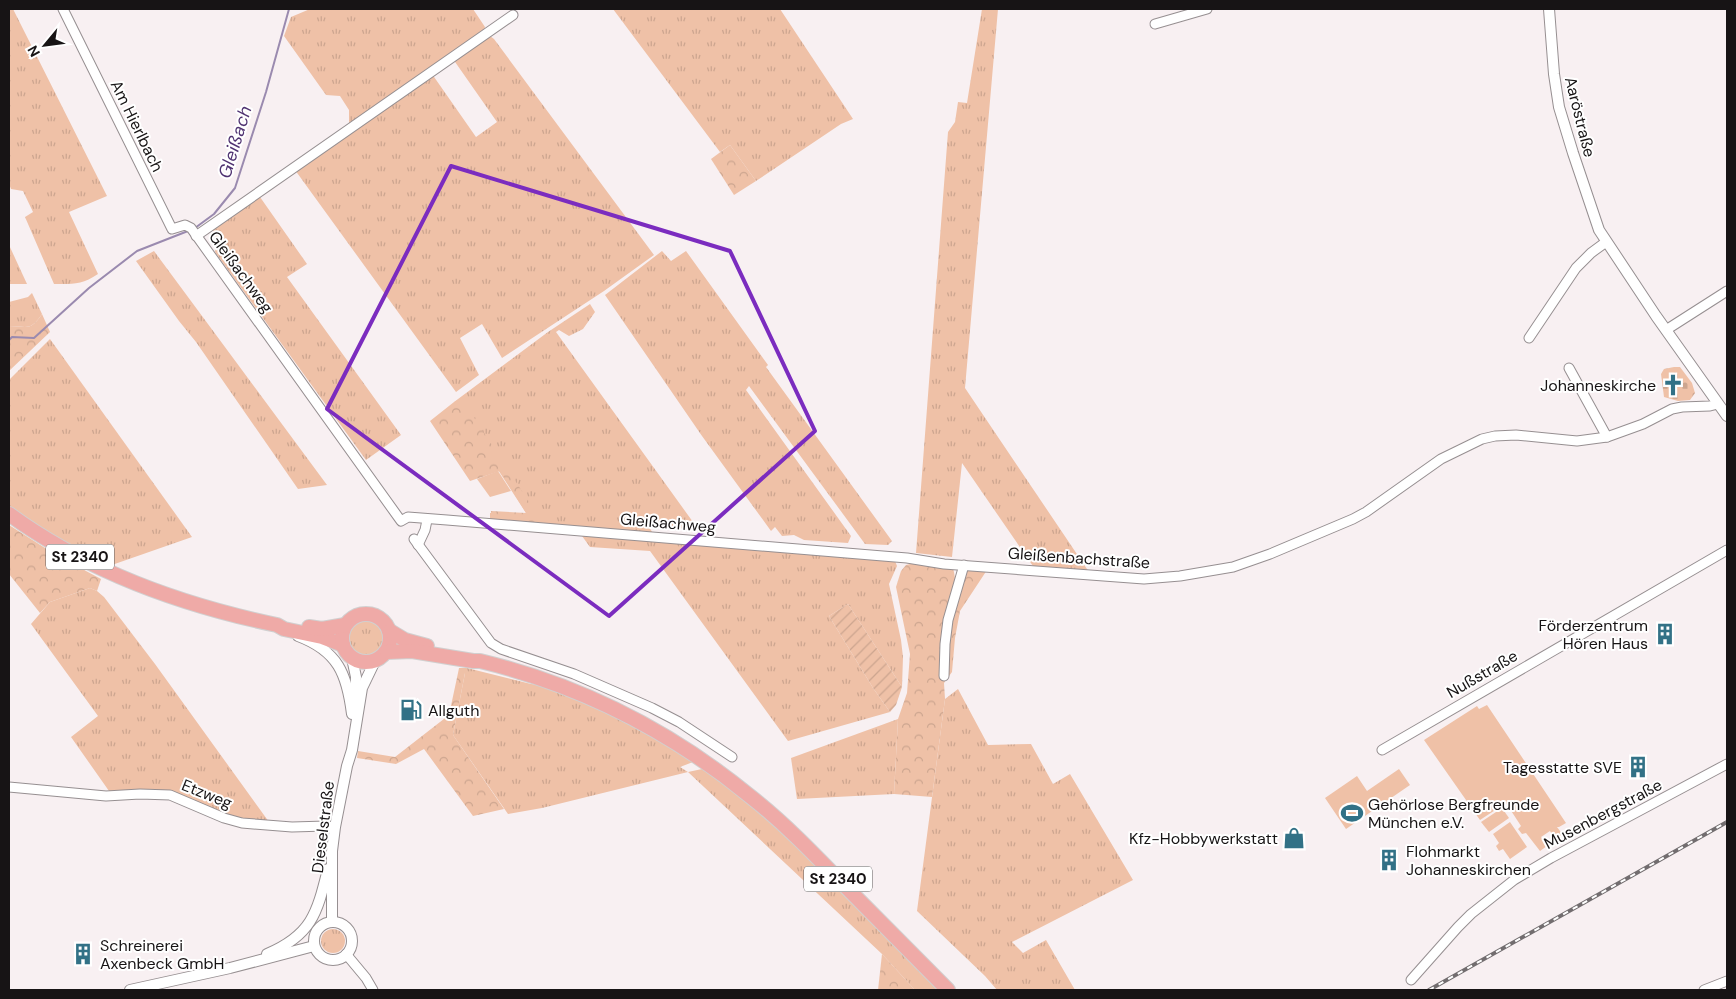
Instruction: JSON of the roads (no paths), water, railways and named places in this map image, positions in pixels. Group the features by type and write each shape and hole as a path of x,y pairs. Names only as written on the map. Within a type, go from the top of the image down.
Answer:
{"main road":[{"name":"St 2340","path":"9,514 54,543 124,579 207,608 322,637 343,645"},
{"name":"St 2340","path":"280,627 285,623 322,629 345,625 352,618 360,614 369,614 378,616 385,622 390,631 405,640 473,656 480,661"},
{"path":"345,625 342,635 346,653 352,658 367,663 375,661 387,652 391,638 390,631"},
{"name":"St 2340","path":"387,652 412,651 480,661 536,677 600,702 643,723 694,754 753,798 790,832 948,990"}],"street":[{"name":"Am Hierlbach","path":"63,9 172,229 185,225 193,232"},
{"path":"1155,24 1207,9"},
{"name":"Aaröstraße","path":"1549,9 1558,100 1573,154 1599,230 1727,416"},
{"name":"Gleißachweg","path":"513,15 193,232 397,516 402,521 408,518 447,520 907,558"},
{"path":"1529,338 1576,268 1606,242"},
{"path":"1666,330 1727,291"},
{"path":"1569,368 1607,437"},
{"name":"Gleißenbachstraße","path":"907,558 964,565 1144,579 1180,576 1233,567 1270,554 1354,519 1441,460 1482,439 1516,435 1577,441 1607,437 1643,424 1672,409 1718,404"},
{"path":"426,520 425,530 416,542 491,643 501,649 574,674 652,708 679,722 732,756"},
{"name":"Nußstraße","path":"1382,750 1727,550"},
{"path":"944,676 948,620 964,565"},
{"path":"280,627 288,633 322,648 332,657 346,680 352,714"},
{"name":"Dieselstraße","path":"332,922 332,851 356,693 356,677 352,658"},
{"name":"Dieselstraße","path":"346,766 352,750 362,688 375,661"},
{"name":"Musenbergstraße","path":"1411,980 1464,921 1514,880 1551,858 1727,764"},
{"name":"Etzweg","path":"9,787 106,796 170,795 224,818 242,823 292,827 335,827"},
{"path":"248,963 290,942 306,928 318,907 332,851"},
{"path":"332,922 343,925 350,933 351,944 346,954 336,960 325,958 314,946 317,930 326,923 332,922"},
{"path":"130,990 314,946"},
{"path":"346,954 366,978 373,990"},
{"path":"1704,990 1727,981"}],"waterway":[{"name":"Gleißach","path":"195,228 214,214 235,188 266,92 289,9"},
{"name":"Gleißach","path":"9,340 12,337 34,338 89,288 137,251 188,231"}],"railway":[{"path":"1429,990 1727,822"}],"place":[{"name":"Johanneskirche","path":"1673,385"},
{"name":"Förderzentrum Hören Haus","path":"1665,634"},
{"name":"Allguth","path":"411,710"},
{"name":"Tagesstatte SVE","path":"1638,767"},
{"name":"Gehörlose Bergfreunde München e.V.","path":"1352,813"},
{"name":"Kfz-Hobbywerkstatt","path":"1294,838"},
{"name":"Flohmarkt Johanneskirchen","path":"1389,860"},
{"name":"Schreinerei Axenbeck GmbH","path":"83,954"}]}
